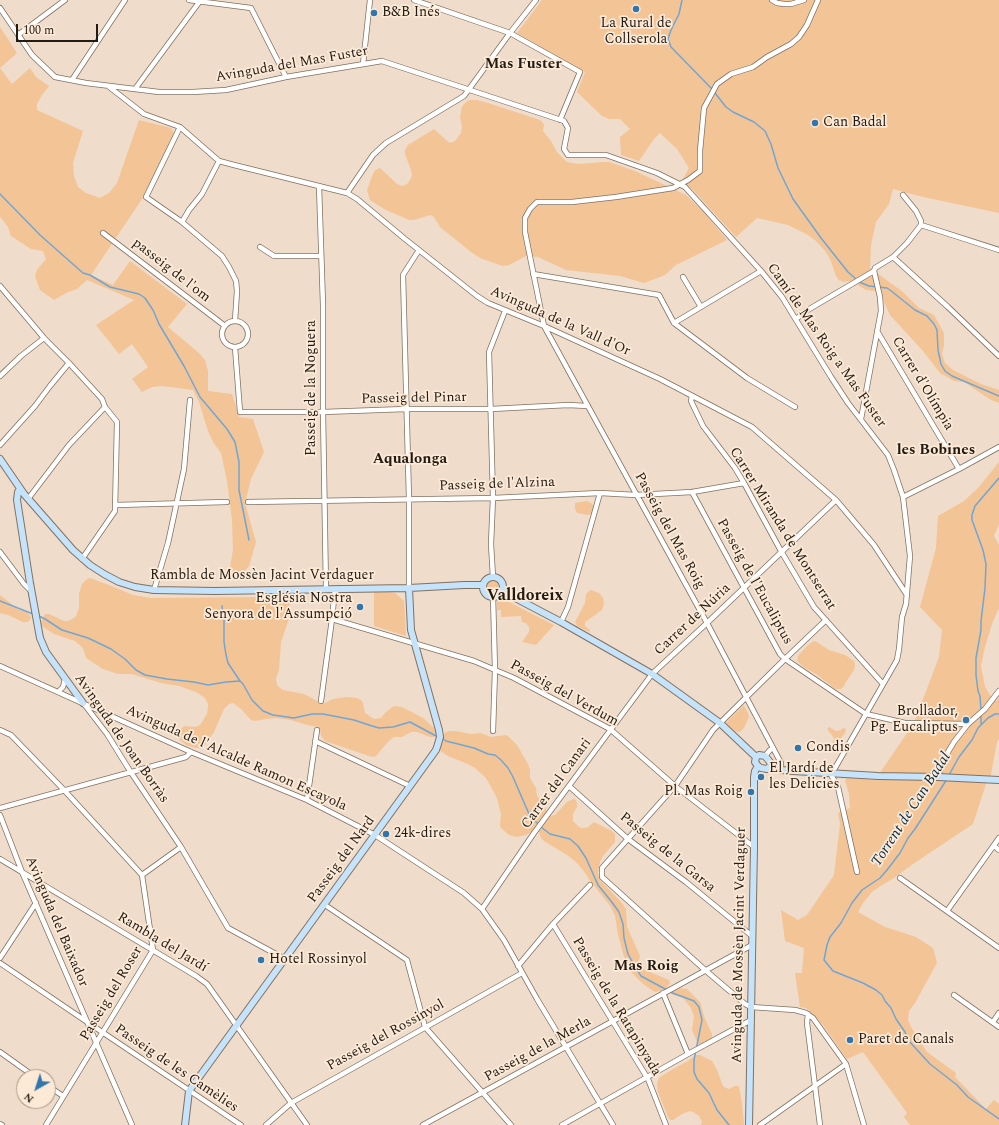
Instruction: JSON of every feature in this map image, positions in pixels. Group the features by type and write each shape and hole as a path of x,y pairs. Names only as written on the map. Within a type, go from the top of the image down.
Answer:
{"street":[{"path":"18,35 65,0"},
{"path":"72,80 125,0"},
{"path":"189,0 251,8 286,77"},
{"path":"363,64 370,0"},
{"path":"414,0 510,33 580,72 560,120"},
{"path":"347,193 372,155 386,144 464,96 536,0"},
{"path":"772,0 784,4 791,4 804,0"},
{"name":"Passeig del Mas Roig","path":"781,770 781,763 707,623 544,326 525,232 525,218 530,209 537,202 572,202 673,188 700,171 700,151 704,108 717,84 731,74 753,67 767,57 791,44 799,37 807,25 818,0"},
{"path":"135,89 200,1"},
{"name":"Avinguda del Mas Fuster","path":"0,8 32,55 55,77 159,92 193,92 226,90 286,77 382,61 560,120"},
{"name":"Avinguda de la Vall d'Or","path":"107,85 144,114 180,127 219,161 347,193 358,199 419,250 488,303 544,326 660,379 752,427 836,500 874,545 907,596"},
{"name":"Camí de Mas Roig a Mas Fuster","path":"560,120 564,121 568,128 564,148 568,155 606,155 657,173 685,187 762,271 782,297 831,378 888,455 903,497 910,556 906,604 902,617 900,649 897,660 835,768 830,773"},
{"path":"180,127 146,197 182,222 222,256 236,282 236,321"},
{"path":"182,222 189,210 202,194 219,161"},
{"name":"Passeig de la Noguera","path":"319,186 323,305 326,589"},
{"path":"903,195 916,211 922,225"},
{"path":"922,225 999,250"},
{"path":"796,319 806,311 874,270 874,268 893,256 910,240 922,225"},
{"name":"passeig de l'om","path":"103,233 225,326"},
{"path":"260,247 274,256 321,256"},
{"path":"409,588 409,498 403,275 419,250"},
{"path":"893,256 999,356"},
{"path":"861,419 881,311 874,270"},
{"path":"674,323 762,271"},
{"path":"533,274 659,295 674,323 747,378 795,407"},
{"path":"683,276 701,307"},
{"path":"0,286 44,338 102,399 109,414 115,419 116,422 115,512 82,559"},
{"path":"494,577 491,544 493,498 489,352 505,311"},
{"path":"236,321 244,324 249,334 243,345 235,347 226,344 222,334 228,323 236,321"},
{"name":"Carrer d'Olímpia","path":"877,331 959,469"},
{"path":"0,376 21,356 44,338"},
{"name":"Passeig del Pinar","path":"235,347 240,412 323,412 406,409 491,409 568,405 588,406"},
{"path":"0,445 35,406 69,363"},
{"name":"Carrer Miranda de Montserrat","path":"692,396 691,402 703,426 735,468 814,607 883,684"},
{"path":"154,590 168,543 184,469 190,400"},
{"path":"28,499 69,445 105,407"},
{"path":"903,497 999,447"},
{"name":"Rambla de Mossèn Jacint Verdaguer","path":"0,459 28,499 58,535 82,559 119,582 136,587 154,590 222,591 409,588 483,585"},
{"name":"Passeig de l'Alzina","path":"248,502 409,498 493,498 600,493 636,495 692,492 744,483"},
{"name":"Avinguda de Joan Borràs","path":"20,489 17,500 31,590 40,638 46,652 107,734 181,847 228,928 285,959"},
{"name":"Passeig de l'Eucaliptus","path":"692,492 780,654 785,659 866,714"},
{"path":"561,622 568,607 600,493"},
{"name":"Carrer de Núria","path":"652,674 836,500"},
{"path":"116,505 227,502"},
{"path":"0,552 24,584 31,590"},
{"path":"494,577 499,579 501,582 502,591 498,595 493,596 486,593 483,585 486,580 494,577"},
{"name":"Passeig del Nard","path":"185,1125 189,1091 436,750 440,737 439,730 411,630 409,588"},
{"path":"321,701 335,589"},
{"path":"502,591 561,622 652,674 720,723 756,757"},
{"path":"493,596 495,670 494,731"},
{"name":"Passeig del Verdum","path":"332,619 474,661 514,678 610,729 675,786 754,847"},
{"path":"826,620 713,730 675,786 602,868 602,877 745,1004 751,1007 795,1010 808,1014 813,1018 846,1064 864,1125"},
{"name":"Avinguda de l'Alcalde Ramon Escayola","path":"0,666 191,752 307,800 375,835 464,893 482,909 504,940 522,973 613,1125"},
{"name":"Carrer del Canari","path":"482,909 534,833 652,674"},
{"path":"58,692 63,687 65,679"},
{"path":"938,777 949,749 968,724 985,709 999,691"},
{"path":"94,717 101,711"},
{"path":"866,714 905,723 968,724"},
{"path":"0,730 11,735 142,875 181,847"},
{"path":"307,800 317,730"},
{"path":"315,741 410,786"},
{"path":"765,756 773,748"},
{"path":"0,808 130,771 186,757 191,752"},
{"path":"756,757 759,755 765,756 770,762 771,766 781,770 793,772 999,780"},
{"path":"756,757 754,760 760,768 766,770 771,766"},
{"name":"Avinguda de Mossèn Jacint Verdaguer","path":"749,1125 754,774 758,766"},
{"path":"830,773 838,787 857,872"},
{"name":"Passeig de la Garsa","path":"569,786 628,839 686,882 752,936"},
{"name":"Avinguda del Baixador","path":"0,815 22,872 132,1125"},
{"path":"948,911 999,838"},
{"path":"994,846 999,850"},
{"name":"Rambla del Jardí","path":"0,859 207,984 306,1125"},
{"name":"Passeig del Roser","path":"46,1125 153,950 142,875"},
{"path":"900,878 999,948"},
{"path":"518,966 590,884"},
{"path":"0,958 36,903"},
{"path":"324,905 407,960 425,1026 511,1125"},
{"name":"Passeig de la Ratapinyada","path":"554,924 647,1077 666,1125"},
{"name":"Passeig de la Merla","path":"423,1125 752,945"},
{"name":"Passeig de les Camèlies","path":"0,962 241,1125"},
{"name":"Passeig del Rossinyol","path":"266,1125 291,1103 425,1026 522,973"},
{"path":"663,993 688,1054"},
{"path":"954,995 999,1027"},
{"path":"993,1022 999,1013"},
{"path":"808,1014 807,1023 820,1125"},
{"path":"562,1125 751,1020"},
{"path":"0,1052 24,1069"},
{"path":"760,1125 846,1064"},
{"path":"56,1091 63,1096"}],"shaded area":[{"path":"542,0 999,0 999,213 893,189 889,204 876,222 871,245 870,268 903,292 919,308 934,315 944,333 942,354 945,363 953,370 981,384 999,390 999,403 991,400 964,382 954,381 940,373 923,351 890,315 884,302 882,292 866,290 853,282 844,282 839,280 826,252 808,235 788,225 757,218 736,237 693,190 681,182 689,168 677,149 660,133 639,161 621,155 620,137 630,129 620,119 609,119 602,116 577,92 585,72 517,33"},
{"path":"0,27 17,53 0,68"},
{"path":"0,68 12,84 30,68 36,77 49,86 37,104 37,110 83,131 73,163 74,176 78,187 86,193 100,198 109,193 117,183 139,120 171,128 174,133 142,199 91,275 113,285 130,261 187,304 168,327 205,360 208,371 208,391 232,394 239,417 253,419 264,452 251,479 245,503 256,542 249,566 240,576 229,574 233,550 232,520 227,481 221,453 213,442 208,431 199,402 193,390 162,386 152,387 142,392 132,379 148,367 132,344 119,354 96,325 134,300 87,280 77,289 54,300 40,290 35,276 37,270 46,259 43,251 31,249 11,236 8,227 0,217"},
{"path":"469,100 477,100 488,103 540,120 544,124 543,131 557,152 567,162 578,164 609,162 635,171 686,195 703,211 727,240 676,265 665,275 644,283 620,276 566,270 538,257 526,256 509,265 503,266 480,258 471,252 440,227 434,217 430,215 409,220 384,209 370,200 367,190 375,170 380,168 397,184 402,186 407,184 410,180 412,175 405,154 405,150 408,145 434,129 450,143 455,141 461,133 462,127 460,117 462,107"},
{"path":"999,462 999,524 994,536 999,545 999,608 993,621 981,666 985,687 992,698 996,701 999,698 999,739 997,742 990,780 986,784 973,824 872,892 858,912 885,927 916,937 933,948 937,963 909,1011 908,1020 927,1052 956,1073 955,1077 986,1109 994,1100 999,1104 999,1125 910,1125 904,1117 907,1113 863,1052 847,1059 823,1025 806,1008 800,1007 795,973 802,973 804,948 785,941 781,910 798,920 807,915 834,875 840,824 838,813 850,808 849,794 845,780 847,778 875,780 914,723 939,657 942,630 920,607 936,548 938,516 964,501 978,488"},
{"path":"587,501 594,506 594,510 591,514 588,515 577,513 575,503"},
{"path":"90,578 133,595 151,598 264,597 283,599 289,603 290,616 281,642 279,670 276,678 277,685 279,687 283,690 304,694 323,704 333,699 346,697 357,698 363,703 365,713 374,719 381,718 394,706 402,707 423,718 434,728 436,735 434,737 430,737 417,732 411,732 402,737 394,737 376,756 373,757 325,741 321,736 320,729 318,727 276,718 255,721 251,720 233,703 229,704 224,709 214,732 206,744 200,748 186,745 180,740 177,734 185,726 196,727 200,725 207,714 208,704 205,698 196,692 179,686 161,683 132,674 118,674 103,669 86,658 83,648 75,641 54,634 41,624 45,614 49,614 64,621 74,618 79,608 79,594 82,584"},
{"path":"491,580 495,580 499,586 495,592 491,592 487,588 487,584"},
{"path":"374,589 395,593 404,601 406,636 374,626"},
{"path":"591,590 599,593 603,598 604,604 602,610 585,622 585,626 590,630 589,632 577,626 575,622 585,603 586,594"},
{"path":"0,595 19,610 27,612 31,617 30,620 23,622 0,613"},
{"path":"501,599 554,625 536,645 522,642 529,632 529,627 526,623 522,622 521,616 501,617 501,610 497,610 497,601"},
{"path":"815,641 829,650 845,655 854,661 854,670 841,689 834,688 797,661 798,656 806,647"},
{"path":"743,706 749,717 744,728 738,732 726,723"},
{"path":"829,727 836,731 843,728 846,729 845,733 835,746 832,745 834,738 827,729"},
{"path":"449,731 471,734 481,733 491,737 506,735 517,745 528,764 530,778 536,788 537,796 544,804 548,814 551,816 555,815 567,802 573,799 576,800 577,807 573,814 573,821 578,826 585,828 594,822 615,834 615,842 600,862 598,873 600,880 626,909 627,927 640,956 638,963 645,970 669,980 670,983 666,989 656,992 653,991 632,973 624,957 615,916 611,907 576,862 544,841 539,832 536,830 526,835 516,837 509,835 501,828 501,814 498,802 486,778 475,768 448,756 439,750 441,737"},
{"path":"677,988 687,989 700,1002 705,1019 712,1034 710,1041 698,1044 692,1030 694,1016 691,1008 683,998 673,995 671,992"},
{"path":"696,1055 700,1055 712,1061 723,1086 729,1089 739,1086 744,1125 701,1125 702,1122 699,1116 690,1111 673,1120 670,1120 658,1092 658,1080 660,1077"}],"waterway":[{"path":"682,0 679,14 668,39 671,47 711,88 726,107 754,122 765,131 771,144 778,168 793,199 821,238 848,272 856,279"},
{"path":"0,194 40,235 83,273 90,275 110,287 139,294 145,298 200,397 227,429 235,442 239,462 239,490 249,540"},
{"path":"859,282 869,286 887,288 915,310 927,316 937,330 938,350 941,364 945,371 952,376 999,396"},
{"path":"981,711 976,675 976,658 981,630 986,564 983,550 972,520 972,515 975,506 999,478"},
{"path":"0,601 33,614"},
{"path":"222,606 226,655 228,663 240,681"},
{"path":"39,616 62,630 88,638 111,649 125,659 136,670 145,675 208,685 240,681 252,700 263,711 273,715 294,718 312,714 323,714 354,720 379,728 393,727 410,722 436,736"},
{"path":"981,714 981,724"},
{"name":"Torrent de Can Badal","path":"949,775 978,728 988,718 995,714 999,714"},
{"path":"443,739 495,755 501,760 513,777 529,814 538,824"},
{"name":"Torrent de Can Badal","path":"947,779 908,838 900,853 887,870 880,878 862,890 852,903 841,923 830,937 824,960 833,971 863,983 882,995 905,1032 908,1040 930,1064 957,1085 968,1097 999,1119"},
{"path":"541,827 550,834 570,839 578,846 586,858 598,885 619,912 623,924 624,938 628,954 634,965 641,976 667,990"},
{"path":"670,992 694,1001 699,1007 702,1020 694,1060 694,1072 697,1079 709,1093 717,1110 729,1125"}],"place":[{"name":"La Rural de Collserola","path":"636,9"},
{"name":"B&B Inés","path":"374,13"},
{"name":"Can Badal","path":"815,123"},
{"name":"Església Nostra Senyora de l'Assumpció","path":"360,607"},
{"name":"Brollador, Pg. Eucaliptus","path":"966,720"},
{"name":"Condis","path":"798,748"},
{"name":"El Jardí de les Delicies","path":"761,777"},
{"name":"Pl. Mas Roig","path":"751,792"},
{"name":"24k-dires","path":"386,834"},
{"name":"Hotel Rossinyol","path":"261,960"},
{"name":"Paret de Canals","path":"850,1040"}],"district":[{"name":"Mas Fuster","path":"523,65"},
{"name":"les Bobines","path":"936,451"},
{"name":"Aqualonga","path":"410,460"},
{"name":"Valldoreix","path":"525,597"},
{"name":"Mas Roig","path":"646,967"}]}
